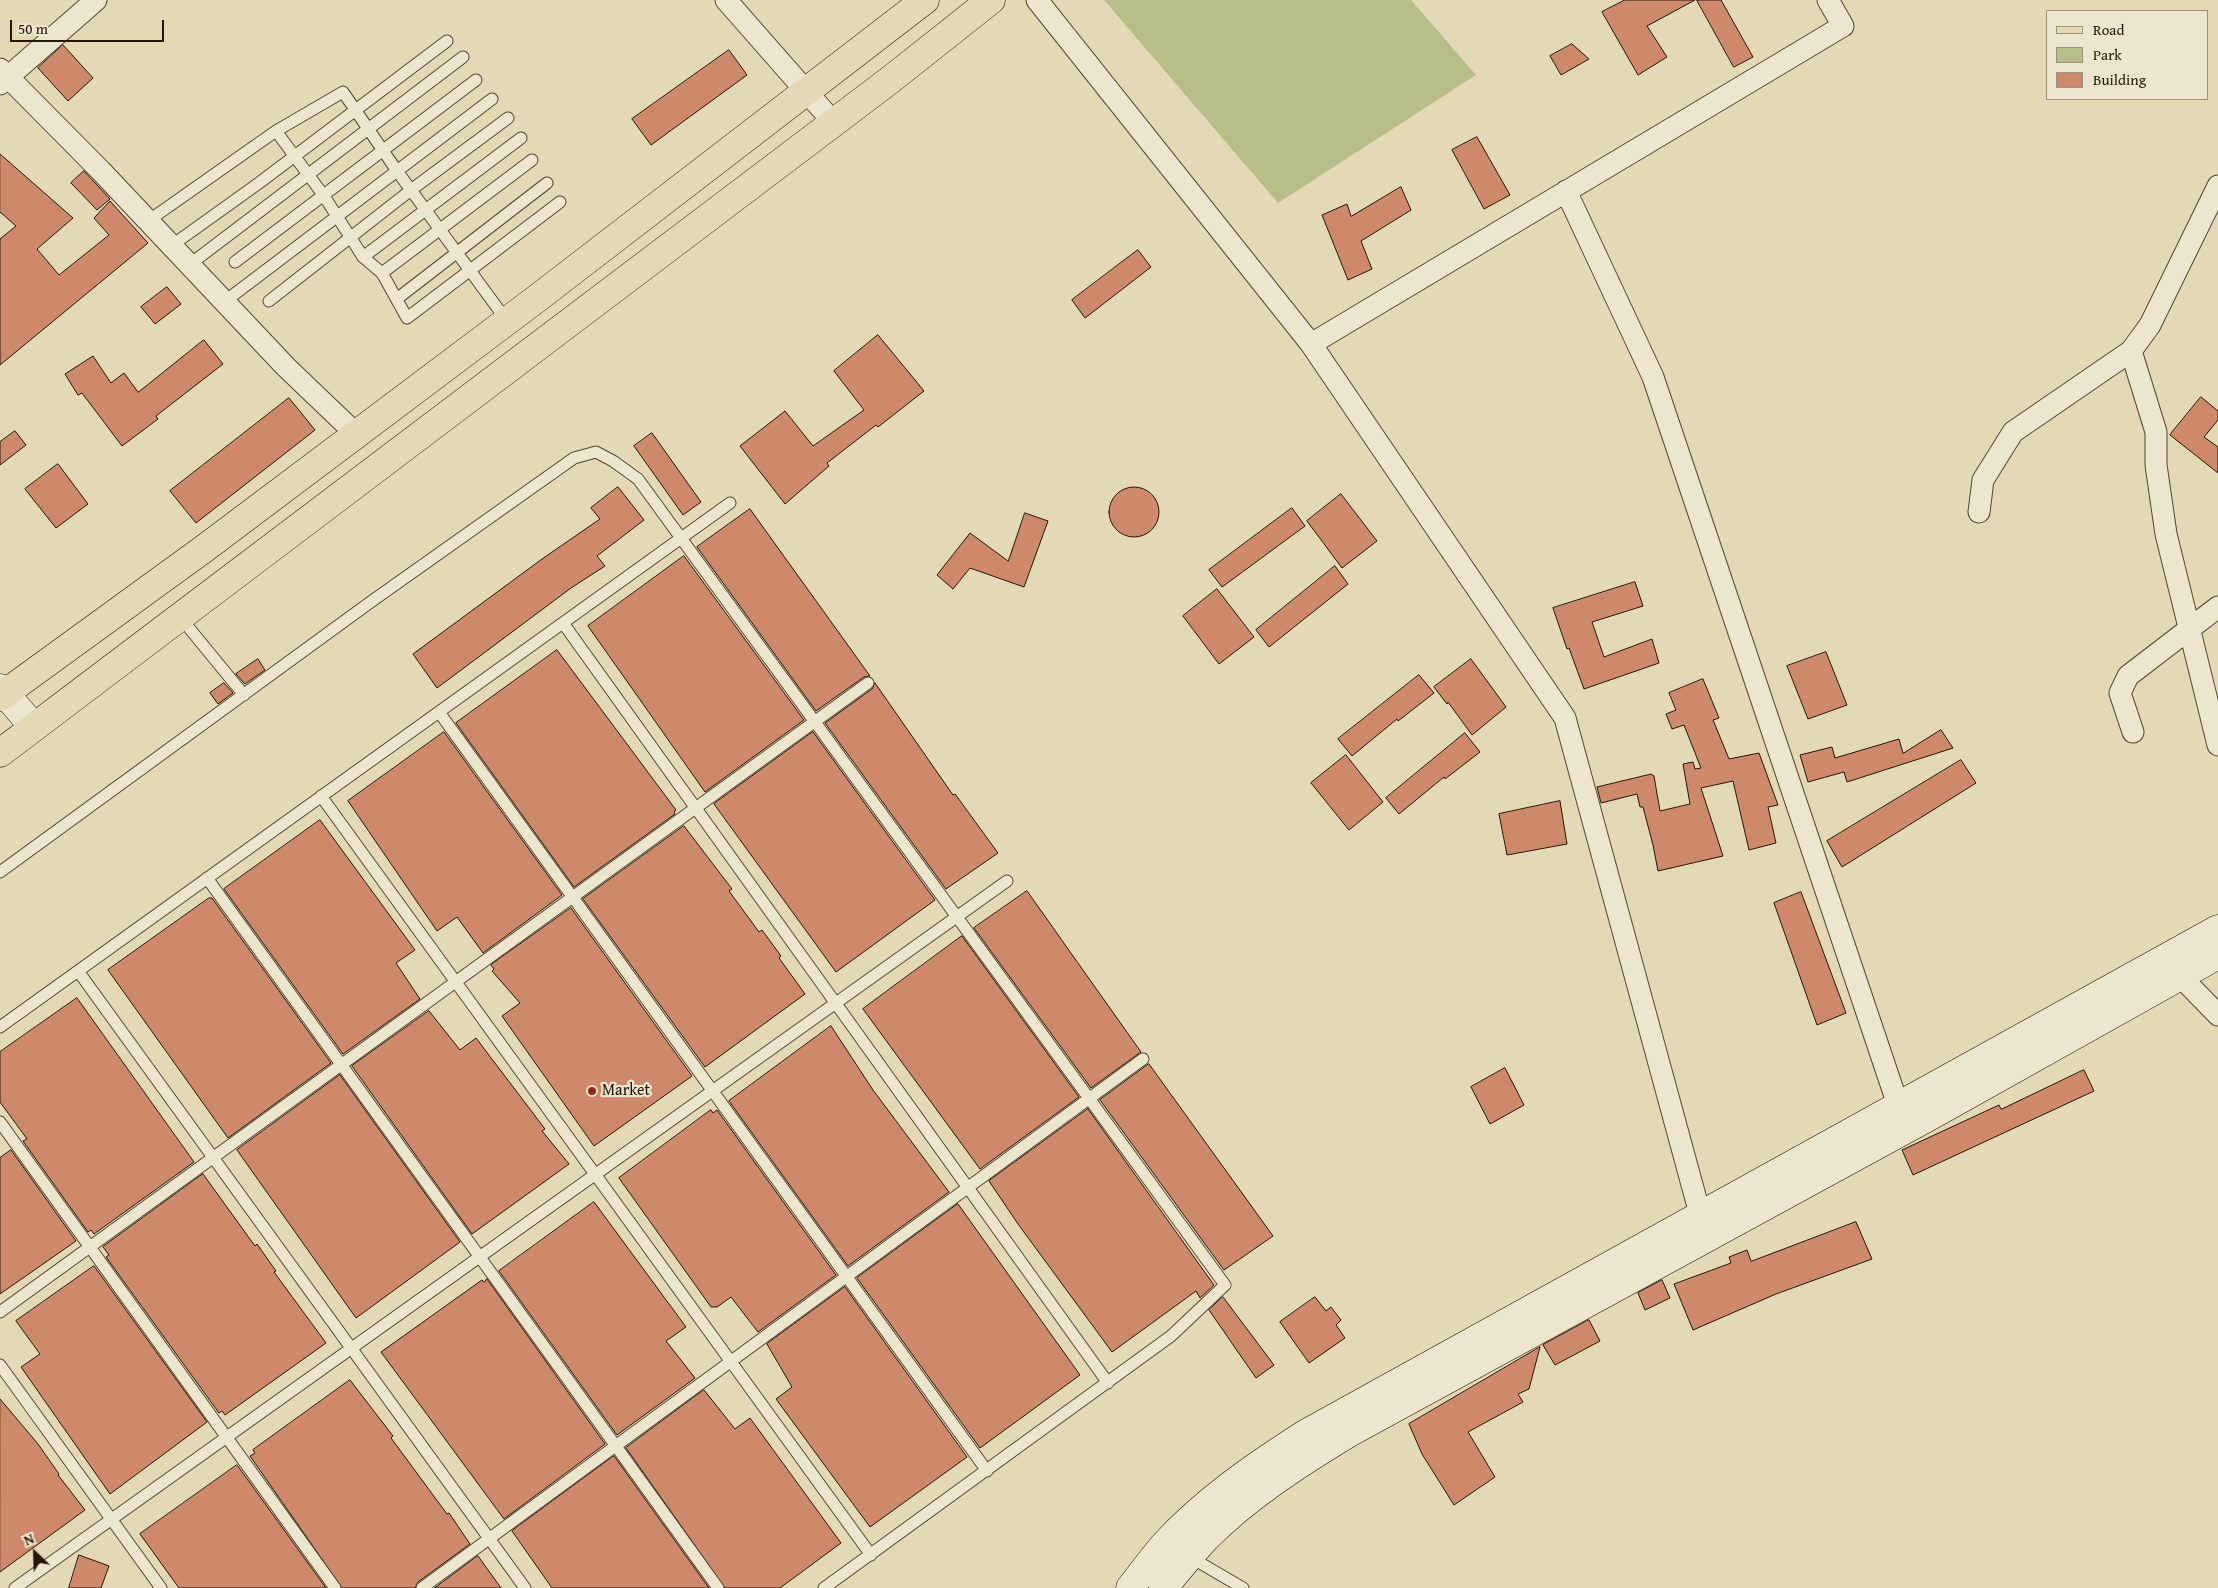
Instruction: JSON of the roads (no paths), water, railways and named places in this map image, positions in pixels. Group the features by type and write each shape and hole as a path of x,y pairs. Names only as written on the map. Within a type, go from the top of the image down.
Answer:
{"main road":[{"path":"34,727 2,693 204,548 535,300 925,0"},
{"path":"0,752 834,123 991,0"},
{"path":"535,300 560,329"},
{"path":"1130,1588 1164,1545 1208,1504 1266,1459 1313,1430 1700,1214 2218,929"},
{"path":"1163,1588 1206,1538 1252,1498 1300,1463 1349,1433 1934,1114 2218,955"}],"street":[{"path":"96,0 2,77 148,221 286,367 356,434"},
{"path":"726,0 834,123"},
{"path":"1037,0 1311,344 1565,718 1700,1214"},
{"path":"1311,344 1843,26 1828,0"},
{"path":"1979,512 1983,480 2013,432 2131,351 2150,325 2218,186"},
{"path":"1566,191 1653,377 1898,1105"},
{"path":"2131,351 2156,432 2156,465 2166,534 2218,745"},
{"path":"2133,732 2120,693 2128,676 2218,607"},
{"path":"2180,976 2218,1015"}],"lane":[{"path":"172,246 447,41"},
{"path":"189,265 463,57"},
{"path":"235,262 476,80"},
{"path":"148,221 276,131 344,92 410,190 506,321"},
{"path":"224,302 492,99"},
{"path":"269,301 410,190 508,118"},
{"path":"276,131 324,196 363,257 382,273 398,298 407,318 560,202"},
{"path":"363,257 521,138"},
{"path":"382,273 532,160"},
{"path":"398,298 455,251 547,183"},
{"path":"0,872 574,458 596,452 638,479 958,915 1225,1285 1171,1336 824,1588"},
{"path":"0,1027 730,503"},
{"path":"180,617 244,695"},
{"path":"563,623 1108,1383"},
{"path":"0,1312 868,683"},
{"path":"438,712 987,1471"},
{"path":"321,796 871,1555"},
{"path":"206,878 718,1588"},
{"path":"15,1588 1007,880"},
{"path":"78,971 525,1588"},
{"path":"422,1588 1144,1059"},
{"path":"0,1122 334,1588"},
{"path":"0,1365 161,1588"},
{"path":"1190,1557 1243,1588"}],"place":[{"name":"Market","path":"592,1091"}]}
